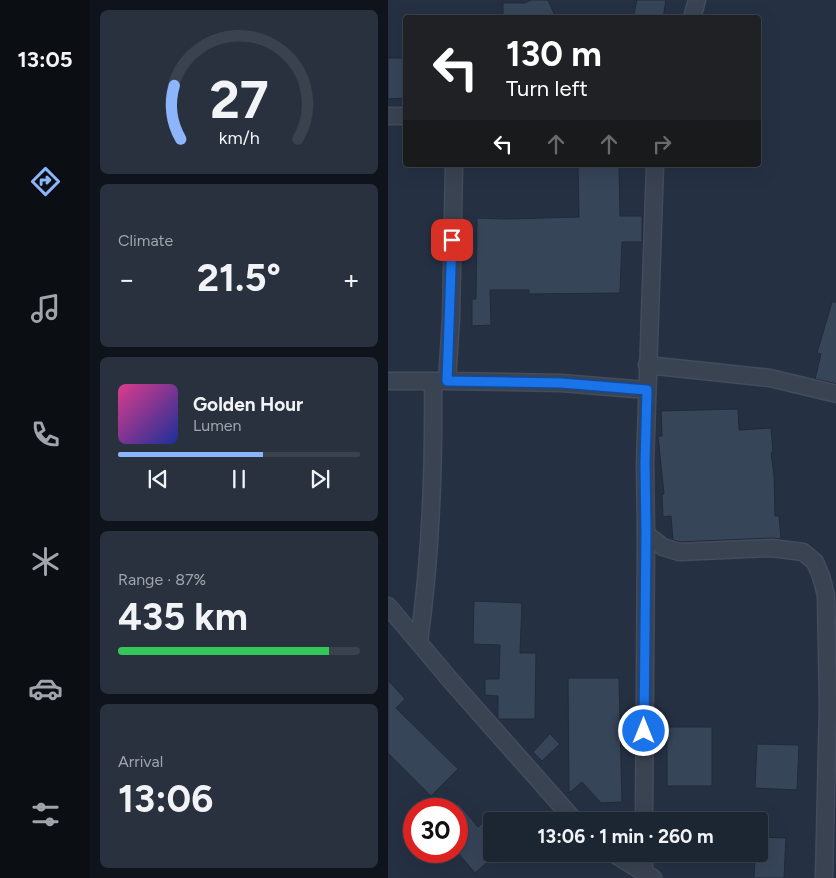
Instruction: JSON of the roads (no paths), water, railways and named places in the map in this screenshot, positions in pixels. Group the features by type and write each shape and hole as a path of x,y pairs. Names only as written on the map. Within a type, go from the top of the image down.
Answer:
{"street":[{"path":"693,15 697,0"},
{"path":"388,116 403,116"},
{"path":"419,641 429,532 433,418 450,318 454,167"},
{"path":"644,812 645,464 655,167"},
{"path":"647,365 770,378 836,394"},
{"path":"388,381 561,383 647,390"},
{"path":"646,534 663,546 679,552 772,548 803,552 815,562 826,595 828,706 824,878"},
{"path":"388,606 452,682 567,812"},
{"path":"626,862 648,876"},
{"path":"645,862 648,876"}]}
